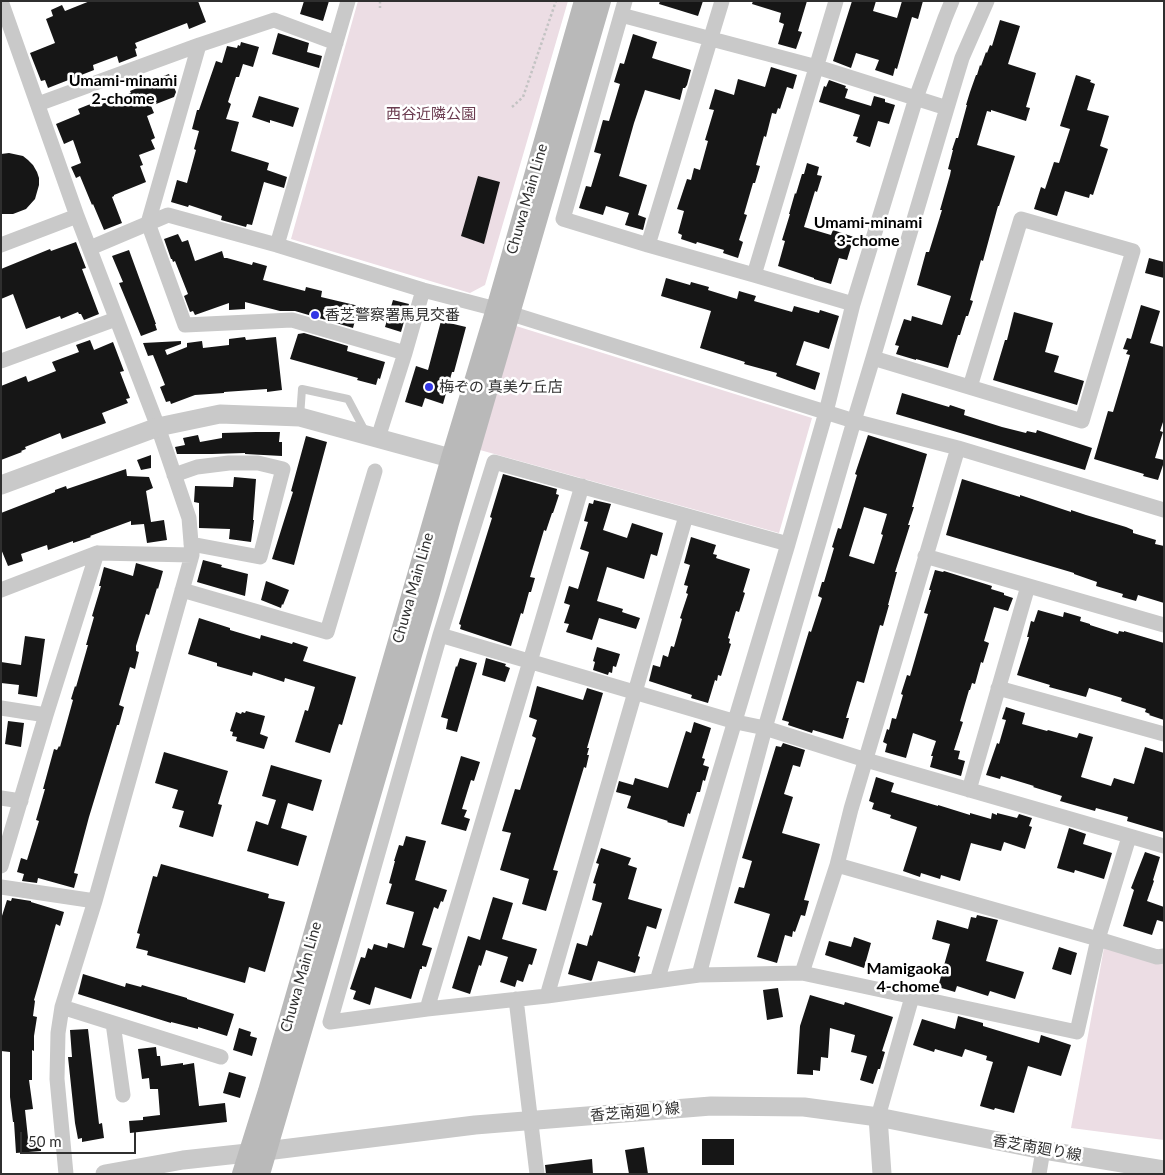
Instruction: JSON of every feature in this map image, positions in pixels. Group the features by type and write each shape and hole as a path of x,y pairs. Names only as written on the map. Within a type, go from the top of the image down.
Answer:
{"main road":[{"name":"Chuwa Main Line","path":"503,312 584,1"},
{"name":"Chuwa Main Line","path":"242,1174 257,1152 427,602 459,460 503,312 601,1"},
{"name":"Chuwa Main Line","path":"257,1152 260,1174"}],"street":[{"path":"277,245 348,1"},
{"path":"648,245 722,1"},
{"path":"754,274 836,1"},
{"path":"657,981 788,544 826,412 853,304 916,98 952,1"},
{"path":"699,976 765,728 946,108 962,58 987,1"},
{"path":"4,3 77,216 158,426 189,518 192,550 95,901 62,1007 58,1033 57,1079 66,1174"},
{"path":"853,304 648,245 562,218 623,8 710,39 817,67 946,108"},
{"path":"38,104 199,45 274,20 336,43"},
{"path":"199,45 148,223 185,326 292,320 405,353"},
{"path":"90,248 168,215 503,312 854,421 958,448 1164,508"},
{"path":"1,245 77,216"},
{"path":"873,358 1082,421 1133,251 1021,219 970,387"},
{"path":"372,437 405,353 423,290"},
{"path":"1,361 116,318"},
{"path":"1,485 158,426 220,414 300,417 459,460"},
{"path":"802,973 837,866 851,809 958,448"},
{"path":"788,544 494,462 440,635 330,1022 699,976 802,973 1077,1032 1098,939 1129,837"},
{"path":"1,590 97,552 192,550 260,557 284,469 258,464 229,463 198,467 174,475"},
{"path":"182,590 327,632 375,471"},
{"path":"427,1009 582,486"},
{"path":"548,996 686,516"},
{"path":"1,866 97,552"},
{"path":"926,556 1164,625"},
{"path":"969,790 1028,586"},
{"path":"440,635 736,722 765,728 866,760 1164,846"},
{"path":"998,688 1164,734"},
{"path":"1,708 46,715"},
{"path":"1,798 21,801"},
{"path":"837,866 1157,957 1164,956"},
{"path":"1,887 95,901"},
{"path":"882,1174 878,1117 912,997"},
{"path":"516,999 536,1174"},
{"path":"62,1007 221,1056"},
{"path":"113,1023 123,1095"},
{"name":"香芝南廻り線","path":"105,1174 183,1160 475,1125 711,1106 804,1107 878,1117 1043,1150 1164,1170"},
{"path":"1039,1174 1043,1150"}],"lane":[{"path":"300,417 302,390 348,399 372,437"}],"path":[{"path":"380,1 380,8"},
{"path":"512,106 523,97 556,1"}],"green space":[{"name":"西谷近隣公園","path":"358,1 568,1 485,285 470,293 291,239"},
{"path":"516,326 812,418 779,533 480,450"},
{"path":"1104,948 1164,962 1164,1140 1071,1128"}],"building":[{"path":"90,1 198,1 206,22 189,29 187,23 135,43 137,56 119,63 117,56 93,65 94,70 48,88 45,80 41,81 30,53 55,43 46,19 53,16 51,10 62,5 65,11"},
{"path":"304,1 329,1 323,21 300,14"},
{"path":"660,1 703,1 698,16 659,4"},
{"path":"753,1 807,1 798,31 802,32 796,49 778,44 784,24 779,22 781,13 752,4"},
{"path":"852,1 876,1 873,11 897,18 902,1 923,1 918,19 912,17 897,69 895,68 893,76 875,70 879,60 856,53 851,68 833,61"},
{"path":"1000,20 1020,26 1008,64 1036,73 1026,107 1030,108 1026,121 991,110 991,112 987,111 977,145 1015,156 998,206 983,261 981,260 970,300 973,301 960,335 958,335 948,368 896,354 899,346 895,345 904,319 911,321 912,316 942,325 951,296 917,285 926,252 929,252 942,210 940,210 951,170 948,169 952,150 956,138 958,138 970,92 986,52 990,45 992,46"},
{"path":"278,33 309,43 307,52 322,56 319,68 272,54"},
{"path":"633,34 657,42 652,58 691,70 680,100 645,90 634,123 619,176 647,185 638,215 646,218 643,230 625,225 629,213 606,206 603,215 579,208 586,186 591,187 601,154 594,152 603,120 609,121 620,84 614,82 620,63 624,64"},
{"path":"241,42 259,47 253,67 243,64 239,77 236,77 228,102 231,104 226,119 239,122 231,151 269,163 267,170 287,177 284,188 264,182 252,225 247,224 246,227 221,220 222,216 189,205 188,207 171,202 177,180 187,183 199,131 192,129 197,110 199,110 216,61 222,63 227,46 237,48"},
{"path":"771,67 797,75 793,89 787,87 780,109 778,108 776,114 772,113 766,137 764,136 756,165 760,166 744,214 747,215 739,240 743,242 738,258 723,253 724,250 681,239 682,235 678,233 684,211 677,209 687,179 691,180 694,168 700,170 708,141 705,140 714,110 709,109 715,89 734,95 738,79 765,87"},
{"path":"169,74 176,92 174,97 151,106 154,113 147,116 155,138 151,140 155,149 139,155 143,165 140,166 146,182 112,197 122,223 104,230 80,176 76,178 71,167 81,163 73,140 64,144 56,124 80,114 78,109 93,103 94,107 131,93 130,91 137,88 136,86"},
{"path":"1076,75 1091,80 1090,82 1095,84 1087,110 1109,116 1100,146 1108,149 1093,195 1090,194 1089,198 1065,191 1057,216 1034,209 1041,187 1045,189 1054,162 1059,163 1070,129 1060,126"},
{"path":"829,80 846,86 845,88 848,89 845,98 871,106 874,96 885,99 885,102 895,105 889,124 878,121 870,147 856,142 858,137 853,136 860,115 819,102 824,86 826,87"},
{"path":"259,96 299,108 293,127 270,120 270,123 252,117"},
{"path":"9,153 23,156 33,165 39,178 39,185 35,199 26,209 13,214 1,214 1,154"},
{"path":"807,163 819,167 817,175 822,176 817,192 815,191 804,227 831,235 833,230 854,237 847,260 839,258 831,284 778,266 785,241 782,240 789,214"},
{"path":"478,176 500,182 484,244 461,236"},
{"path":"178,234 182,242 188,240 195,261 222,251 224,258 252,265 253,262 267,266 263,280 305,291 306,287 322,291 321,297 359,306 353,328 295,311 280,311 245,302 245,309 229,310 229,303 195,315 193,311 190,312 184,296 188,294 175,261 173,262 171,259 164,239"},
{"path":"76,242 86,268 82,269 99,314 84,320 78,312 61,319 60,316 26,329 13,294 1,299 1,269 50,249 51,251"},
{"path":"129,250 157,330 141,336 119,283 123,282 112,256"},
{"path":"1149,258 1164,262 1164,278 1145,273"},
{"path":"666,278 690,285 691,282 709,287 708,290 737,299 739,291 756,296 754,301 792,312 794,306 819,313 820,310 839,316 829,349 804,341 796,365 820,373 815,390 776,376 777,373 744,364 745,362 700,348 711,311 661,296"},
{"path":"393,300 409,304 401,332 385,327"},
{"path":"1141,305 1160,311 1150,343 1164,347 1164,419 1160,431 1163,432 1155,458 1164,460 1164,462 1158,480 1094,459 1108,411 1113,412 1130,355 1126,354 1128,350 1123,349 1127,338 1131,339"},
{"path":"1014,312 1053,323 1045,352 1059,356 1054,372 1084,381 1077,405 993,380 1005,340 1007,340"},
{"path":"441,321 466,327 443,404 425,398 422,407 405,402 416,366 428,370"},
{"path":"304,333 348,346 347,351 385,362 380,379 378,378 376,385 290,359 298,334"},
{"path":"245,337 246,340 276,337 282,390 267,392 267,389 195,395 171,404 170,401 166,402 160,387 165,385 153,355 148,356 143,343 181,341 181,344 165,350 167,355 187,347 187,343 202,341 203,348 229,345 229,339"},
{"path":"90,340 94,350 113,342 124,371 120,372 130,398 126,399 128,403 102,413 106,423 62,439 60,433 25,447 26,449 22,452 1,460 1,386 26,376 28,382 56,371 52,362 79,352 76,345"},
{"path":"902,393 965,410 964,415 1002,427 1026,433 1027,431 1036,433 1037,430 1092,448 1085,470 896,414"},
{"path":"280,432 279,442 282,442 282,456 245,453 177,454 175,447 185,445 183,438 198,435 200,442 222,438 222,433"},
{"path":"868,435 927,454 912,507 914,507 908,525 910,525 895,572 897,572 883,626 880,625 864,683 857,681 846,718 849,718 843,739 813,730 812,733 788,725 789,722 782,720 809,631 811,632 822,598 818,596 834,548 832,547 838,528 841,529 857,475 855,474","holes":["864,507 887,514 874,564 849,556"]},
{"path":"306,436 327,442 294,565 272,559 293,492 291,491"},
{"path":"151,455 151,468 141,470 137,460"},
{"path":"126,469 127,476 149,477 153,488 146,491 151,522 164,520 167,540 147,543 144,524 131,525 131,521 73,543 73,541 48,550 47,545 21,554 23,561 8,566 1,549 1,513 66,486 67,489"},
{"path":"503,474 557,489 556,494 559,495 546,531 544,530 530,577 535,578 523,614 521,613 511,646 460,629 461,625 459,624 492,518 490,517"},
{"path":"234,477 256,479 251,542 229,539 230,529 199,528 199,503 194,502 195,486 233,487"},
{"path":"962,479 1126,527 1133,530 1133,533 1156,540 1155,544 1164,546 1164,603 1138,595 1136,601 1122,597 1123,594 1096,586 1097,582 1074,573 946,535"},
{"path":"594,500 611,504 603,530 627,538 632,523 663,533 657,556 651,554 644,579 607,567 597,601 623,609 622,612 640,618 636,629 599,618 592,640 566,632 569,624 564,623 570,605 564,603 569,586 578,589 589,552 580,549 588,522 584,521 589,503 593,504"},
{"path":"691,537 716,545 713,554 717,555 716,558 750,569 739,612 736,611 728,638 731,644 721,676 718,675 717,681 715,680 708,703 691,698 692,695 649,681 653,665 660,667 663,655 668,657 671,646 674,647 682,619 680,618 688,594 686,593 688,586 684,585 690,565 684,563"},
{"path":"203,560 248,574 245,596 197,582"},
{"path":"136,563 163,571 149,615 146,614 136,646 136,651 139,652 135,669 130,667 119,705 124,707 89,817 74,873 78,874 74,888 38,878 37,883 22,881 24,874 17,872 21,858 27,860 39,821 36,820 45,789 43,789 54,749 57,750 60,747 73,700 71,699 88,645 86,645 104,567 133,576"},
{"path":"935,570 992,586 991,589 1013,598 1008,611 994,607 984,641 989,643 983,663 981,662 975,684 972,683 969,690 960,721 963,722 954,750 960,751 958,759 965,761 961,776 930,767 936,741 913,733 906,758 885,752 887,744 883,742 892,718 896,719 907,675 910,676 928,614 924,613"},
{"path":"266,581 289,590 281,608 261,600"},
{"path":"1038,610 1063,617 1064,612 1081,617 1080,621 1118,634 1119,631 1124,631 1164,643 1164,720 1149,715 1145,712 1146,709 1121,701 1122,698 1089,688 1086,697 1049,687 1050,685 1017,675 1029,637 1027,637 1031,621 1034,622"},
{"path":"199,618 260,639 261,635 308,647 303,661 356,677 342,725 339,724 330,753 295,742 305,710 308,711 315,687 285,678 284,682 253,672 252,676 217,666 217,663 188,654"},
{"path":"25,636 45,639 37,697 18,694 19,685 1,683 1,662 21,665"},
{"path":"597,647 620,654 616,667 613,666 612,673 609,672 608,675 593,670 595,662 593,661"},
{"path":"460,658 477,663 457,732 446,729 448,719 441,717"},
{"path":"486,658 506,664 505,666 510,668 505,682 482,675"},
{"path":"537,686 583,700 587,688 603,693 587,748 589,748 587,755 589,755 586,768 584,767 553,870 558,871 546,911 522,904 529,879 500,870 511,833 502,831 515,789 520,790 536,738 532,736 537,720 529,717"},
{"path":"1006,707 1025,713 1022,724 1077,738 1079,733 1093,737 1081,777 1111,786 1114,778 1134,784 1145,747 1164,753 1164,832 1127,821 1128,817 1096,808 1095,811 1060,801 1062,796 1034,786 1001,776 1000,779 986,775 997,743 999,744 1006,720 1002,719"},
{"path":"246,711 265,716 260,734 268,737 264,749 236,741 237,737 232,736 233,732 230,731 236,712 241,714"},
{"path":"8,721 24,723 21,747 5,744"},
{"path":"694,722 711,728 702,758 705,759 703,765 709,767 700,792 697,792 690,814 688,813 684,827 627,808 631,796 616,792 619,781 633,785 635,778 668,788 686,731 691,733"},
{"path":"783,743 805,750 800,767 793,765 784,794 793,797 782,833 820,844 804,900 809,901 805,916 801,915 792,937 785,935 777,963 757,957 770,914 734,903 739,887 744,888 752,861 742,858 776,746 781,747"},
{"path":"164,752 228,771 218,804 222,805 213,837 179,827 184,811 172,808 178,790 155,783"},
{"path":"461,756 480,762 474,781 471,780 462,809 467,810 464,817 470,819 466,831 441,824"},
{"path":"271,765 322,780 313,811 288,803 281,828 307,836 298,866 247,851 256,821 268,825 276,800 262,796"},
{"path":"876,777 894,783 891,792 970,815 970,813 991,819 992,813 1017,818 1019,814 1032,818 1029,826 1032,827 1025,849 1004,842 1001,851 971,843 960,881 941,875 940,879 921,873 920,877 903,871 917,827 890,818 891,815 872,809 874,803 869,801"},
{"path":"1069,828 1086,834 1083,844 1112,853 1104,879 1075,870 1074,873 1057,868"},
{"path":"406,836 426,841 415,880 447,890 443,902 441,901 438,909 434,907 422,945 432,948 426,967 422,966 422,969 420,969 411,999 375,987 370,1005 353,999 356,991 350,989 361,957 365,958 368,948 372,950 374,944 387,948 388,943 404,948 414,912 386,904 392,884 389,883 394,861 399,845 403,846"},
{"path":"601,848 631,858 628,865 637,868 628,899 662,909 656,929 647,926 635,973 598,961 591,981 568,974 577,943 587,946 602,903 592,900 596,884 593,883 599,864 596,863"},
{"path":"1145,852 1160,857 1147,901 1164,907 1164,922 1157,920 1152,935 1123,926 1134,890 1131,888"},
{"path":"161,864 269,894 268,898 285,902 265,972 249,967 245,983 147,955 148,951 136,948 140,934 137,933 153,876 157,877"},
{"path":"493,897 513,903 502,939 537,949 532,965 529,964 523,982 517,980 515,987 500,982 508,957 486,950 470,994 452,988 468,936 480,940"},
{"path":"12,898 31,901 64,912 60,926 56,924 34,1000 33,1016 37,1017 34,1051 32,1050 32,1080 29,1080 33,1109 25,1110 28,1138 40,1137 41,1151 16,1153 10,1097 10,1052 1,1051 1,919 7,900 11,901"},
{"path":"977,915 998,920 986,961 1024,972 1015,999 990,991 988,996 957,986 955,992 938,987 950,944 932,939 937,920 968,929 971,917 976,918"},
{"path":"854,937 871,943 864,968 825,955 829,941 851,947"},
{"path":"1059,947 1077,953 1071,975 1052,969"},
{"path":"83,974 125,987 126,983 141,987 142,985 234,1014 227,1036 198,1027 198,1029 171,1023 78,994"},
{"path":"778,988 783,1017 767,1020 763,990"},
{"path":"810,995 844,1005 845,1002 893,1017 882,1051 885,1052 880,1069 878,1069 873,1084 860,1080 867,1056 851,1052 855,1035 830,1028 828,1058 821,1057 820,1071 813,1070 813,1075 797,1074 800,1026"},
{"path":"958,1016 983,1023 983,1026 1039,1043 1041,1035 1071,1045 1061,1076 1028,1066 1014,1113 980,1106 993,1062 986,1060 987,1056 965,1049 962,1057 935,1049 934,1052 913,1045 922,1019 955,1029"},
{"path":"239,1028 251,1032 250,1036 257,1038 252,1056 233,1050"},
{"path":"88,1029 99,1124 102,1123 104,1138 82,1142 82,1138 78,1139 75,1123 68,1057 72,1057 70,1030"},
{"path":"156,1047 157,1056 160,1056 161,1066 194,1063 199,1106 225,1103 227,1122 130,1133 129,1121 143,1120 143,1117 160,1115 158,1089 150,1089 149,1078 142,1079 138,1049"},
{"path":"229,1072 246,1077 240,1098 223,1093"},
{"path":"702,1139 734,1139 734,1165 702,1165"},
{"path":"644,1147 648,1174 629,1174 625,1150"},
{"path":"592,1159 593,1174 546,1174 545,1165"}],"place":[{"name":"香芝警察署馬見交番","path":"315,315"},
{"name":"梅ぞの 真美ケ丘店","path":"429,387"}],"district":[{"name":"Umami-minami 2-chome","path":"123,90"},
{"name":"Umami-minami 3-chome","path":"868,232"},
{"name":"Mamigaoka 4-chome","path":"908,978"}]}
